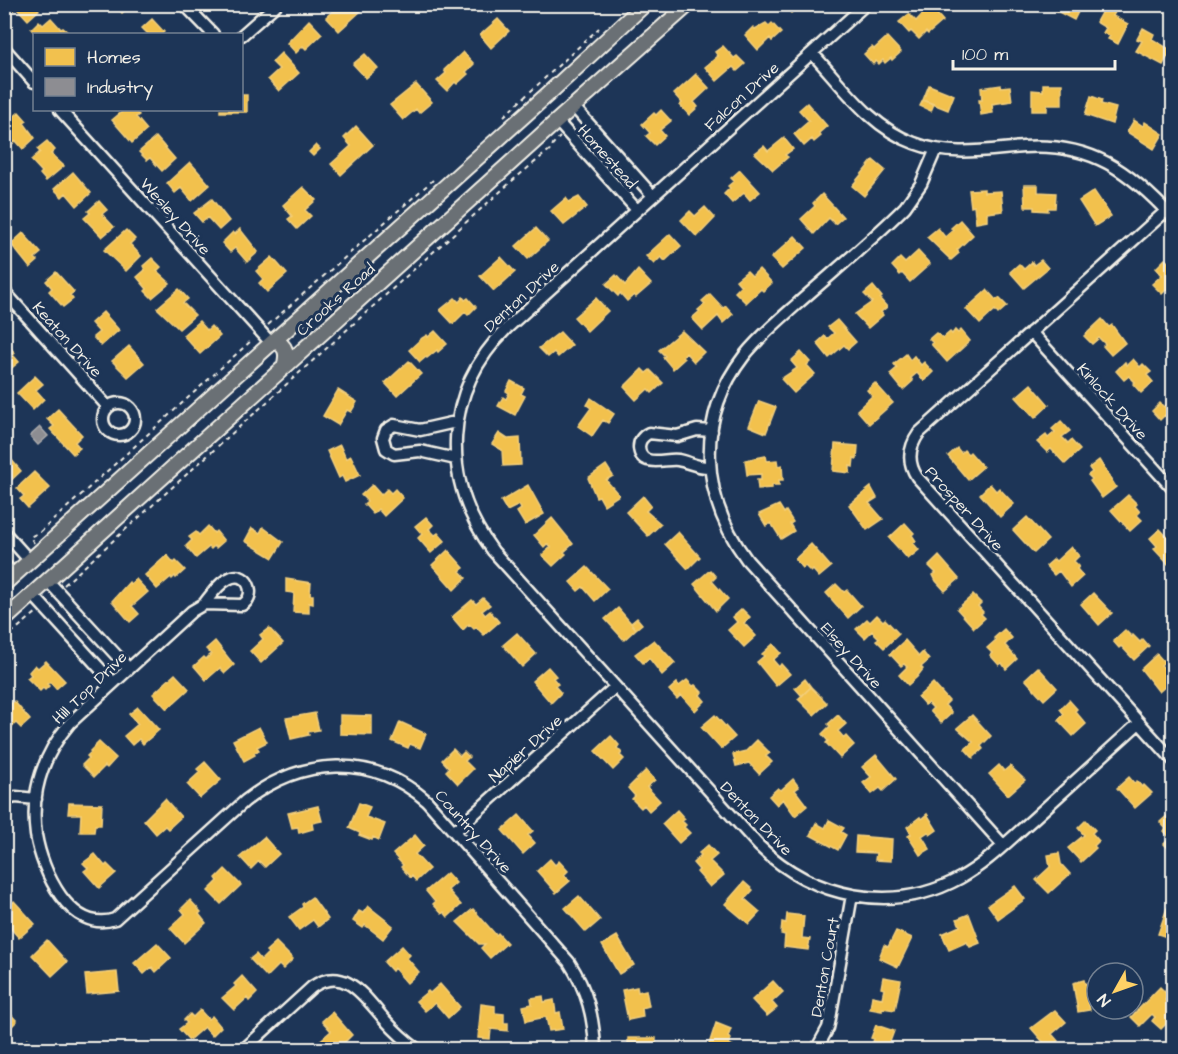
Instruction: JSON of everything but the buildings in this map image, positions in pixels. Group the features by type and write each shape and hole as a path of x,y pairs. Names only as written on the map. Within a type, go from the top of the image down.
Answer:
{"main road":[{"name":"Crooks Road","path":"9,579 645,4"},
{"name":"Crooks Road","path":"4,620 689,4"},
{"path":"547,95 549,111 557,121"},
{"path":"272,342 282,345 286,353 284,367"}],"street":[{"path":"184,4 212,33"},
{"path":"243,34 278,4"},
{"name":"Falcon Drive","path":"637,210 866,4"},
{"path":"4,48 33,81"},
{"path":"812,53 865,111 882,126 913,143 936,149 966,152 1040,147 1084,154 1123,171 1143,187 1170,215"},
{"name":"Homestead","path":"573,106 653,196"},
{"name":"Wesley Drive","path":"61,111 272,342"},
{"name":"Homestead","path":"557,121 637,210"},
{"name":"Elsey Drive","path":"936,149 921,184 905,207 743,356 719,399 712,431 710,467 716,501 724,523 747,560 1004,845"},
{"name":"Denton Drive","path":"637,210 497,338 485,352 469,380 460,405 456,459 462,494 483,537 615,687 770,856 810,882 852,895 887,898 916,895 932,890 970,872 1004,845 1139,723"},
{"name":"Prosper Drive","path":"1170,215 1031,332 919,433 910,450 911,464 916,477 1173,761"},
{"name":"Keaton Drive","path":"4,291 108,407"},
{"name":"Kinlock Drive","path":"1031,332 1173,490"},
{"path":"456,459 420,451 394,454 386,449 383,438 386,430 394,425 420,430 451,423 457,424"},
{"path":"710,467 697,467 676,460 649,461 642,456 639,448 641,439 650,433 677,436 697,430 712,431"},
{"path":"4,532 30,561"},
{"path":"4,564 9,579"},
{"path":"48,580 129,669"},
{"path":"33,595 113,683"},
{"name":"Hill Top Drive","path":"76,913 58,892 44,865 35,828 36,799 42,769 61,734 80,713 192,611 204,604"},
{"name":"Napier Drive","path":"455,831 615,687"},
{"name":"Country Drive","path":"76,913 88,920 99,922 115,919 262,788 281,778 306,769 328,766 350,767 389,777 420,795 455,831 576,972 591,1008 595,1029 595,1050"},
{"path":"4,800 23,797 36,799"},
{"name":"Denton Court","path":"806,1050 818,1046 830,1019 852,895"},
{"path":"243,1050 312,987 323,981 335,980 343,981 356,988 401,1037 418,1050"}],"path":[{"path":"500,120 603,25"},
{"path":"66,583 552,146"},
{"path":"269,324 436,177"},
{"path":"30,539 201,388 251,340"},
{"path":"4,639 30,618"}]}
